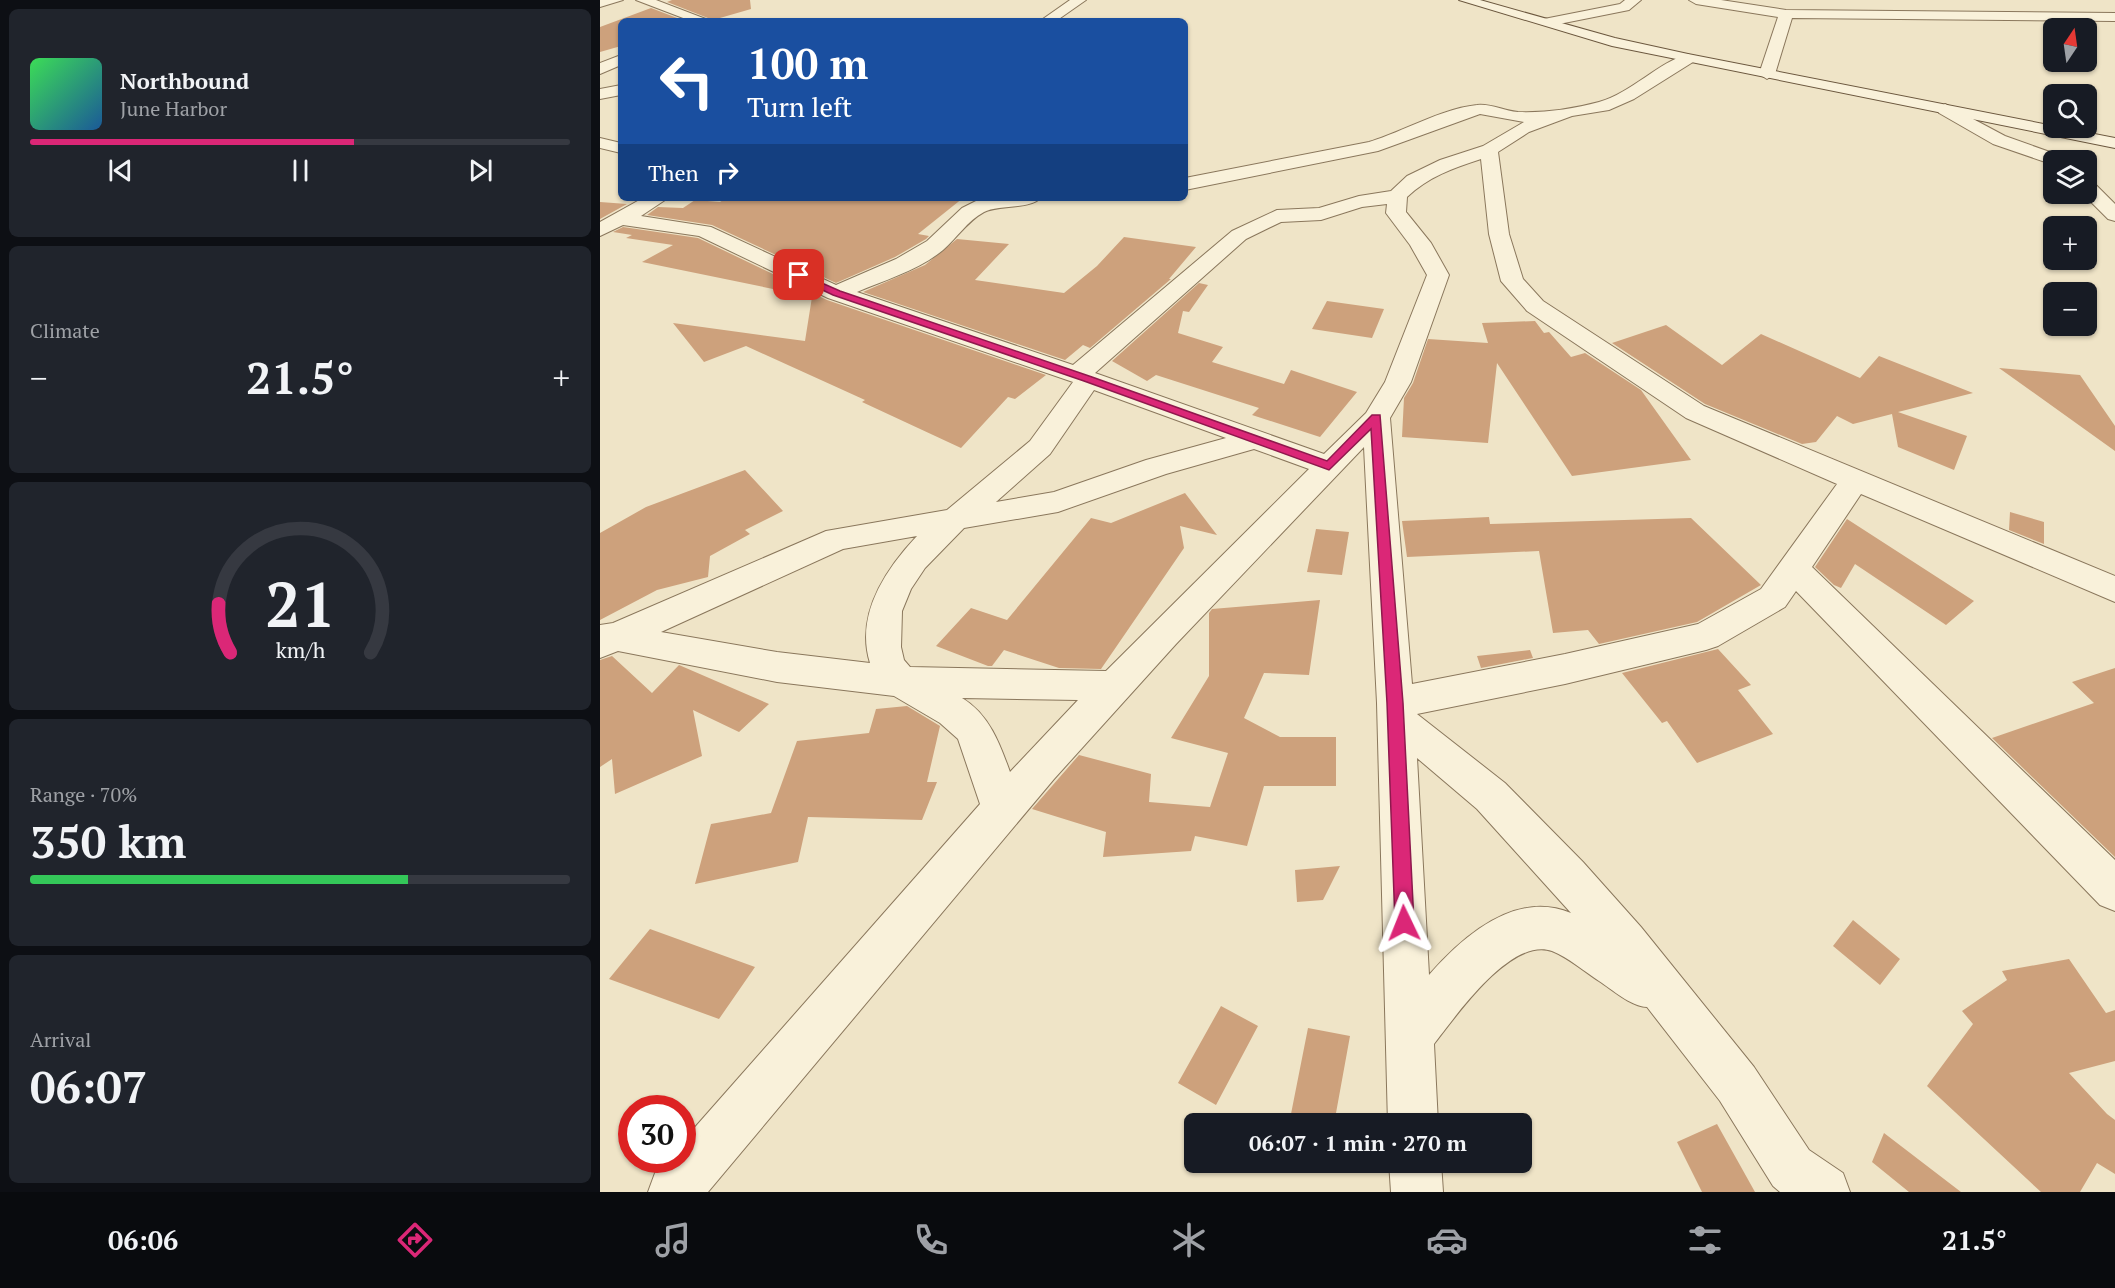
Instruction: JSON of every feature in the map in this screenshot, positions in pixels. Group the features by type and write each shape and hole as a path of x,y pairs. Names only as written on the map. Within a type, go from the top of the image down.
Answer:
{"street":[{"path":"600,3 616,0"},
{"path":"643,0 695,18"},
{"path":"1052,18 1079,0"},
{"path":"1466,0 1612,42 1688,59 2115,143"},
{"path":"1548,22 1624,7 1634,0"},
{"path":"1696,0 1786,14 1807,6 2058,18"},
{"path":"2040,4 2076,18"},
{"path":"1767,74 1786,14"},
{"path":"2097,18 2115,17"},
{"path":"600,52 618,57"},
{"path":"1002,809 971,728 939,702 904,682 891,670 885,653 882,625 893,591 916,560 953,521 1033,455 1052,433 1083,377 1239,235 1277,216 1321,214 1359,202 1397,196 1414,180 1447,164 1489,150 1523,128 1558,116 1603,106 1628,96 1688,59"},
{"path":"600,69 618,60"},
{"path":"600,94 618,91"},
{"path":"1188,183 1372,147 1406,137 1461,113 1480,109 1516,117 1558,116"},
{"path":"1945,109 1999,140 2043,156"},
{"path":"600,143 618,147"},
{"path":"1489,150 1499,234 1512,281 1534,306 1695,412 2114,589"},
{"path":"674,1192 886,940 1002,809 1115,686 1376,418 1398,382 1438,275 1420,243 1396,213 1397,196"},
{"path":"2097,197 2115,215"},
{"path":"600,230 653,201"},
{"path":"837,293 904,264 935,246 969,212 987,202 998,201"},
{"path":"621,219 704,231 837,293 1083,377 1329,466"},
{"path":"1376,418 1395,711 1412,1113"},
{"path":"604,637 837,539 1058,502 1156,467 1257,439"},
{"path":"1395,711 1706,636 1773,598 1854,480"},
{"path":"1793,568 2115,890"},
{"path":"604,637 777,667 904,682 1115,686"},
{"path":"1395,711 1491,796 1575,885 1737,1084 1791,1168 1824,1192"},
{"path":"1409,1037 1462,972 1499,942 1530,928 1555,929 1627,970 1680,1012"},
{"path":"1416,1173 1417,1192"}],"building":[{"path":"672,0 750,0 751,9 720,18 708,18 667,2"},
{"path":"651,8 677,18 624,18"},
{"path":"618,20 618,47 600,52 600,27"},
{"path":"694,201 959,201 918,234 929,236 926,239 895,257 836,283 712,225 647,215 658,207 683,208"},
{"path":"600,202 627,204 600,219"},
{"path":"623,227 698,238 827,300 1046,375 1015,399 1008,397 961,448 862,402 865,400 746,346 704,362 673,323 805,341 812,297 642,262 673,245 626,238 632,235 613,232"},
{"path":"1124,237 1196,247 1169,279 1171,279 1090,348 1083,345 1065,360 863,292 925,265 957,239 1009,244 975,280 1064,293 1097,266"},
{"path":"1199,283 1208,285 1189,312 1183,311 1178,333 1223,347 1212,362 1284,384 1291,370 1357,392 1320,437 1252,415 1259,408 1156,375 1147,381 1112,361"},
{"path":"1327,301 1384,309 1372,338 1312,329"},
{"path":"1535,321 1544,333 1549,332 1571,357 1585,353 1641,390 1691,460 1572,476 1497,363 1488,443 1402,437 1404,398 1413,383 1428,339 1488,343 1482,323"},
{"path":"1666,325 1722,365 1761,334 1860,378 1879,356 1973,393 1898,412 1967,436 1954,470 1898,447 1892,414 1853,424 1837,416 1816,442 1802,444 1705,404 1612,343"},
{"path":"1999,368 2080,375 2115,426 2115,451"},
{"path":"745,470 783,511 745,530 750,534 710,556 708,577 657,590 600,620 600,533 646,507"},
{"path":"1185,493 1217,535 1180,526 1184,548 1101,669 1059,668 1004,650 992,666 988,666 936,646 971,608 1007,620 1091,518 1111,523"},
{"path":"2010,512 2044,522 2044,544 2009,530"},
{"path":"1489,517 1490,524 1691,518 1761,585 1697,622 1599,644 1588,630 1553,633 1539,551 1407,557 1402,521"},
{"path":"1847,519 1974,601 1946,625 1855,564 1841,588 1834,585 1815,567"},
{"path":"1316,529 1349,532 1342,575 1307,572"},
{"path":"1320,600 1309,675 1264,673 1244,718 1280,737 1336,737 1336,786 1264,786 1247,846 1195,836 1191,851 1103,857 1106,832 1032,809 1079,755 1151,774 1149,802 1210,807 1228,753 1171,738 1209,676 1209,613 1212,609"},
{"path":"1718,649 1751,685 1738,690 1773,734 1697,763 1667,721 1662,723 1622,673"},
{"path":"1530,650 1533,658 1481,668 1477,656"},
{"path":"612,656 652,693 679,665 769,704 739,732 693,710 702,756 615,794 612,759 600,767 600,660"},
{"path":"2115,668 2115,857 1992,738 2094,703 2072,682"},
{"path":"907,706 940,726 927,782 937,782 922,820 808,817 798,862 695,884 711,824 771,813 797,741 869,733 876,709"},
{"path":"1340,866 1323,900 1297,902 1295,870"},
{"path":"1853,920 1900,959 1880,985 1833,946"},
{"path":"650,929 755,967 719,1019 609,979"},
{"path":"2069,959 2106,1013 2115,1010 2115,1061 2069,1073 2115,1120 2115,1174 2097,1163 2080,1192 2041,1192 1927,1086 1973,1024 1962,1011 2007,980 2002,971"},
{"path":"1221,1006 1258,1026 1216,1105 1178,1083"},
{"path":"1308,1028 1350,1036 1336,1113 1291,1113"},
{"path":"1717,1124 1755,1192 1702,1192 1677,1142"},
{"path":"1884,1133 1961,1192 1909,1192 1872,1162"}],"route":[{"path":"799,275 837,293 1088,379 1329,466 1376,418 1395,703 1404,923"}]}
